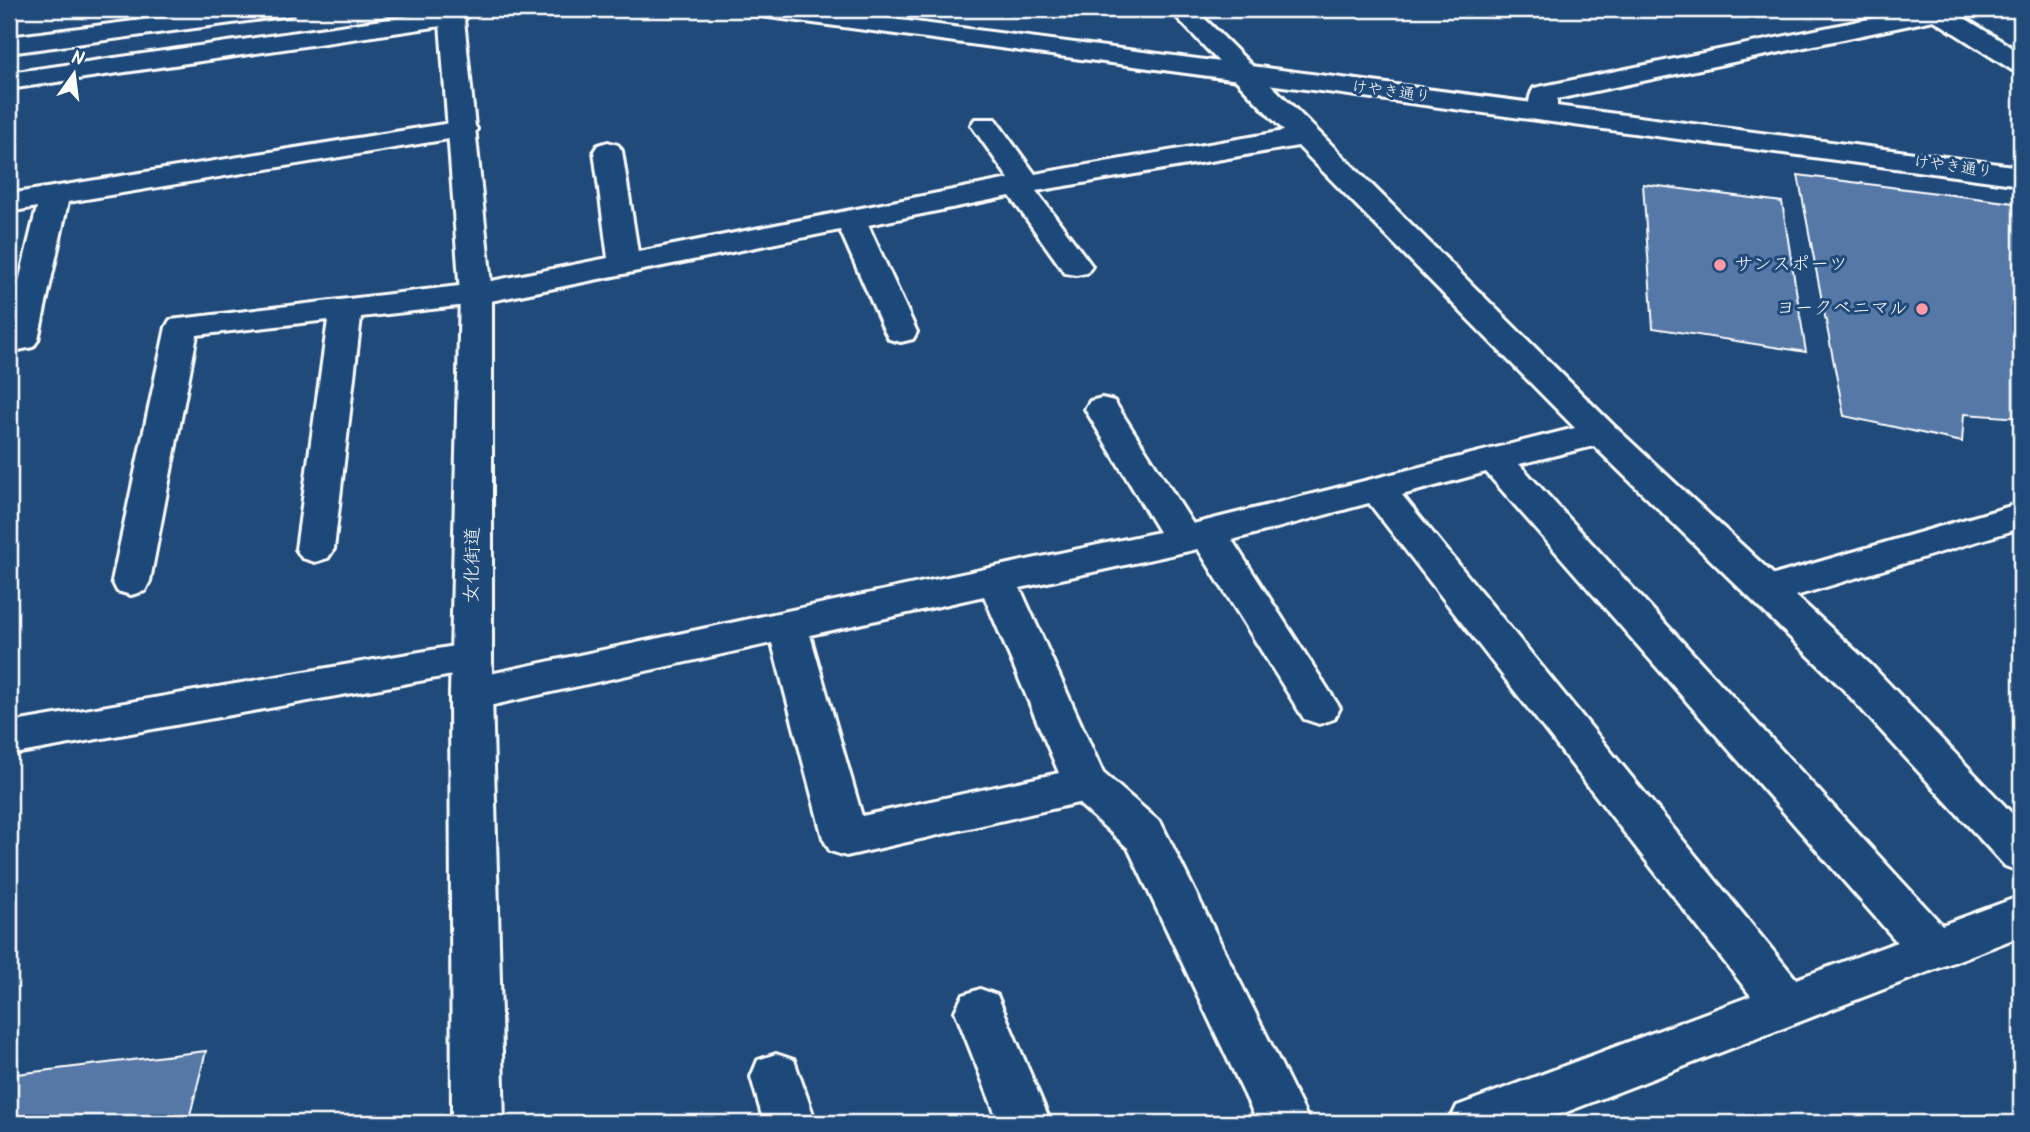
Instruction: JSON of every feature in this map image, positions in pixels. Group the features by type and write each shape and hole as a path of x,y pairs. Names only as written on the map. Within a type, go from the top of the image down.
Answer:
{"street":[{"path":"9,45 284,9"},
{"name":"けやき通り","path":"761,9 2021,176"},
{"path":"1181,9 1240,72 1601,433 1857,677 2021,853"},
{"path":"1543,113 1544,94 1935,10 2021,64"},
{"path":"9,81 452,13"},
{"name":"女化街道","path":"452,13 476,294 471,676 478,1123"},
{"path":"985,125 1076,266"},
{"path":"9,204 463,129"},
{"path":"131,581 182,327 476,294 1022,185 1306,136"},
{"path":"608,152 624,264"},
{"path":"9,342 20,340 55,196"},
{"path":"850,219 901,332"},
{"path":"315,549 346,308"},
{"path":"1102,409 1319,708"},
{"path":"9,739 471,676 787,625 1195,536 1601,433"},
{"path":"1494,458 1933,949"},
{"path":"1378,490 1787,1005"},
{"path":"1767,591 2021,514"},
{"path":"996,580 1086,784 1145,836 1284,1123"},
{"path":"787,625 846,838 1086,784"},
{"path":"1475,1123 2021,916"},
{"path":"980,1011 1025,1123"}],"building":[{"name":"ヨークベニマル","path":"1798,175 2021,204 2021,418 1964,414 1962,442 1844,416"},
{"name":"サンスポーツ","path":"1643,184 1782,202 1806,352 1653,328"},
{"path":"206,1051 188,1123 9,1123 9,1075"}],"place":[{"name":"サンスポーツ","path":"1720,265"},
{"name":"ヨークベニマル","path":"1922,309"}]}
